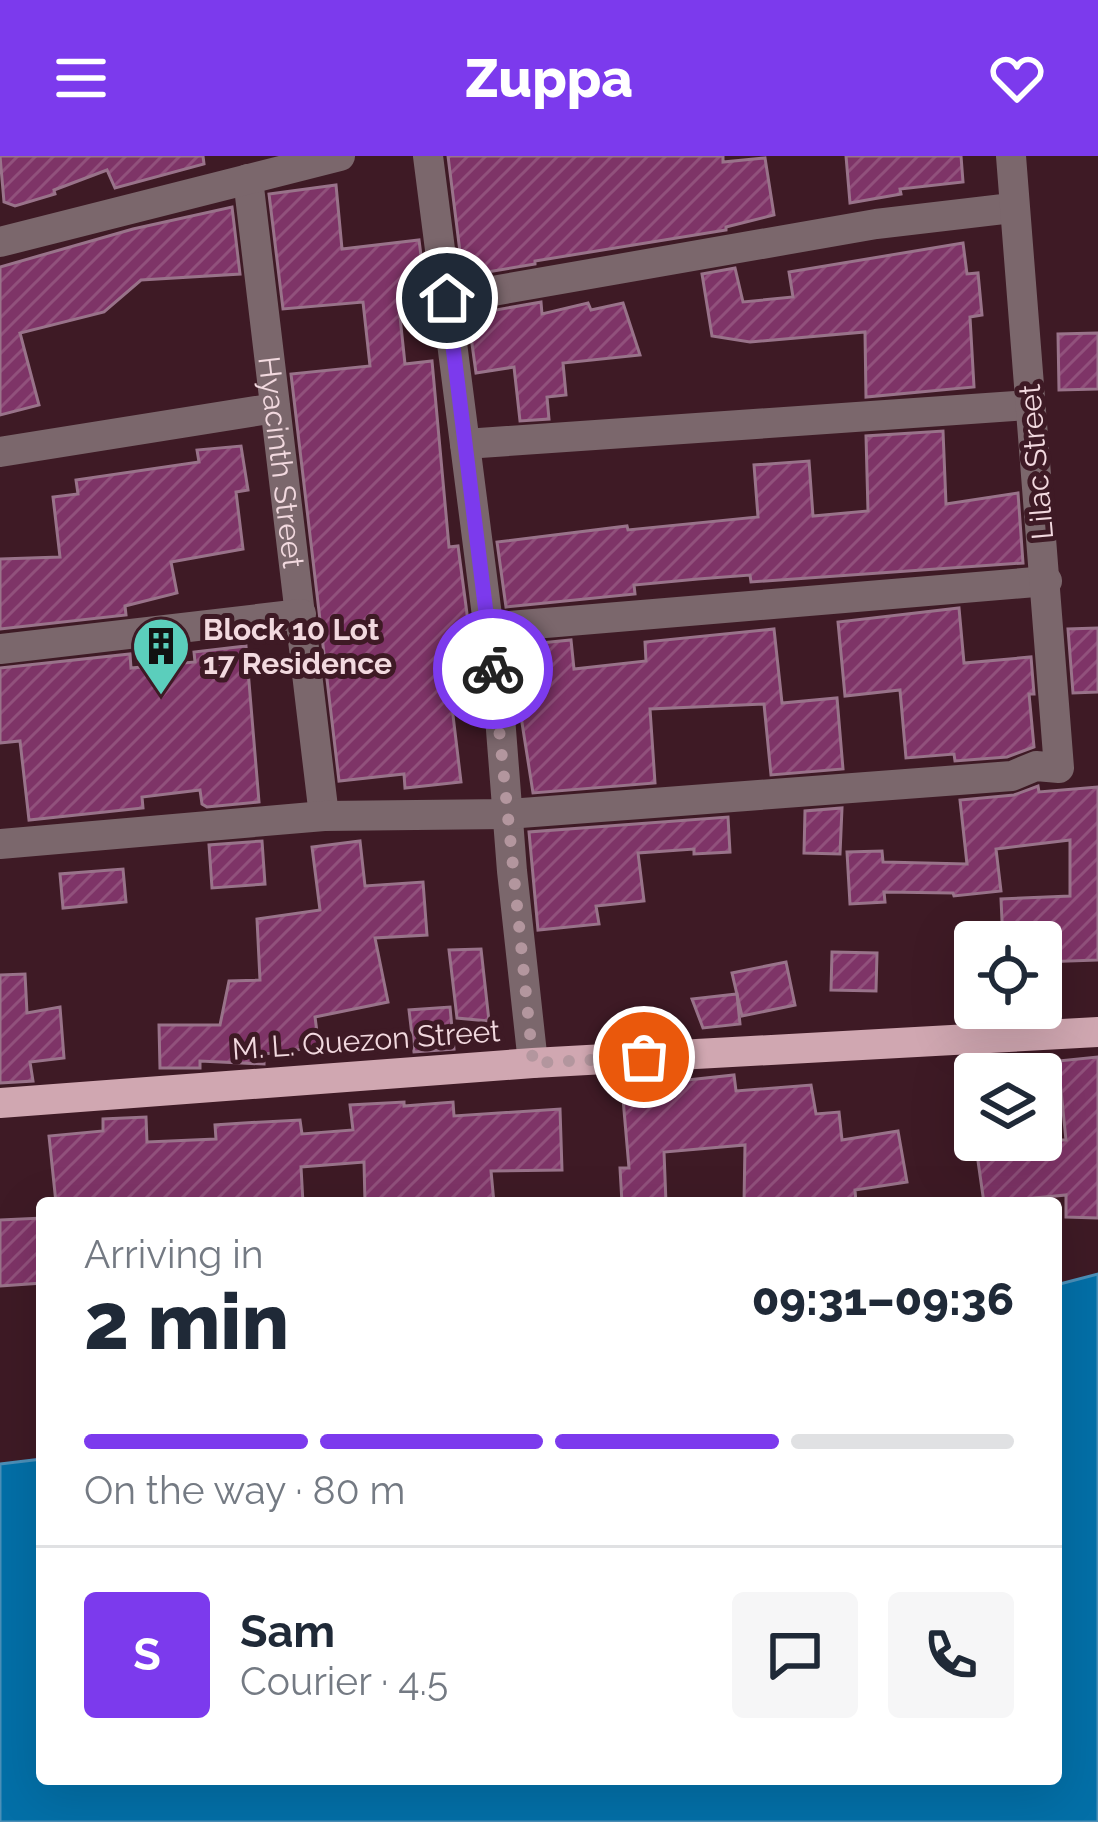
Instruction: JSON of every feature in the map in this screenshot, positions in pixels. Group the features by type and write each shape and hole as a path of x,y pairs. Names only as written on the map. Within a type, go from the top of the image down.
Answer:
{"main road":[{"name":"M. L. Quezon Street","path":"0,1103 533,1063 1098,1032"}],"street":[{"path":"0,242 340,156"},
{"path":"428,156 500,717 533,1063"},
{"name":"Lilac Street","path":"507,814 1012,776 1036,766 1059,767 1011,156"},
{"name":"Hyacinth Street","path":"248,179 324,816"},
{"path":"447,298 876,224 1012,208"},
{"path":"465,444 1030,404"},
{"path":"0,452 275,407"},
{"path":"486,628 1047,580"},
{"path":"0,649 301,614"},
{"path":"0,844 324,816 507,814"}],"water":[{"path":"1098,1274 1098,1822 0,1822 0,1464 36,1460 36,1785 1062,1785 1062,1283"}],"building":[{"path":"0,156 203,156 204,164 115,188 107,170 15,206 4,202"},
{"path":"448,156 723,156 723,162 765,158 774,215 726,230 463,276"},
{"path":"846,156 961,156 963,182 900,189 901,194 850,203"},
{"path":"336,185 342,249 419,240 426,295 398,298 405,364 432,361 449,547 458,546 479,704 452,707 461,782 405,788 404,774 339,781 291,374 370,366 363,302 283,309 269,194"},
{"path":"232,207 240,274 141,280 104,312 20,333 39,405 0,415 0,267"},
{"path":"963,243 967,274 978,273 982,315 970,317 974,387 866,397 865,332 750,342 712,336 702,274 735,268 743,302 793,297 789,272"},
{"path":"541,302 542,314 588,303 591,310 623,303 640,355 563,363 566,395 547,397 549,419 520,421 514,367 476,373 468,315"},
{"path":"1098,333 1098,389 1059,390 1058,334"},
{"path":"943,431 946,504 1018,493 1023,563 751,582 750,575 698,579 634,585 635,594 506,607 497,542 758,517 754,465 809,461 813,516 868,511 866,436"},
{"path":"241,446 248,490 236,492 243,549 171,562 177,593 125,606 126,615 0,629 0,559 60,557 53,497 78,494 76,480 199,462 197,450"},
{"path":"959,608 964,663 1031,657 1034,747 1007,757 906,758 900,690 845,696 838,622"},
{"path":"1098,628 1098,692 1073,693 1068,629"},
{"path":"774,629 782,703 837,698 843,769 771,775 764,704 650,709 655,783 533,793 510,646 571,640 574,669 646,661 645,642"},
{"path":"246,646 259,802 207,807 200,790 142,797 143,808 29,820 20,741 0,743 0,668 130,654 131,668 195,662 194,652"},
{"path":"1038,786 1039,792 1098,787 1098,960 1062,961 1062,921 1002,921 1001,899 1070,896 1070,840 996,849 1001,891 954,896 884,892 885,902 850,904 847,852 882,851 883,862 967,864 960,800 1014,795"},
{"path":"842,808 840,854 804,853 805,811"},
{"path":"728,817 730,852 638,853 644,901 596,906 599,924 538,930 529,832"},
{"path":"262,841 265,884 212,888 209,845"},
{"path":"360,841 365,886 423,882 427,935 375,938 388,1002 315,1017 319,1047 264,1054 264,1064 200,1061 200,1068 160,1068 159,1025 220,1025 229,981 260,980 257,919 320,910 312,847"},
{"path":"123,869 126,902 63,908 60,874"},
{"path":"481,949 489,1021 457,1018 449,950"},
{"path":"832,952 877,953 876,991 831,990"},
{"path":"786,962 795,1005 742,1016 732,973"},
{"path":"25,974 27,1013 60,1007 64,1058 30,1062 33,1081 0,1083 0,975"},
{"path":"737,994 740,1024 703,1028 692,999"},
{"path":"450,1007 454,1049 414,1052 409,1010"},
{"path":"1098,1057 1098,1218 1066,1217 1066,1195 983,1197 978,1161 1062,1161 1062,1140 1066,1140 1062,1061"},
{"path":"734,1075 736,1091 811,1085 816,1114 839,1112 842,1140 898,1131 907,1182 855,1190 856,1197 744,1197 745,1145 664,1152 666,1197 622,1197 620,1168 629,1168 622,1087"},
{"path":"453,1102 454,1116 560,1109 562,1170 491,1171 493,1197 365,1197 364,1162 301,1167 303,1197 55,1197 49,1136 103,1131 103,1119 146,1117 147,1142 216,1139 215,1125 244,1123 300,1120 302,1134 353,1130 350,1105"},
{"path":"36,1218 36,1283 0,1286 0,1220"}],"way so far":[{"path":"493,669 533,1063 644,1057"}],"place":[{"name":"Block 10 Lot 17 Residence","path":"161,697"}],"route":[{"path":"447,298 493,669"}]}
